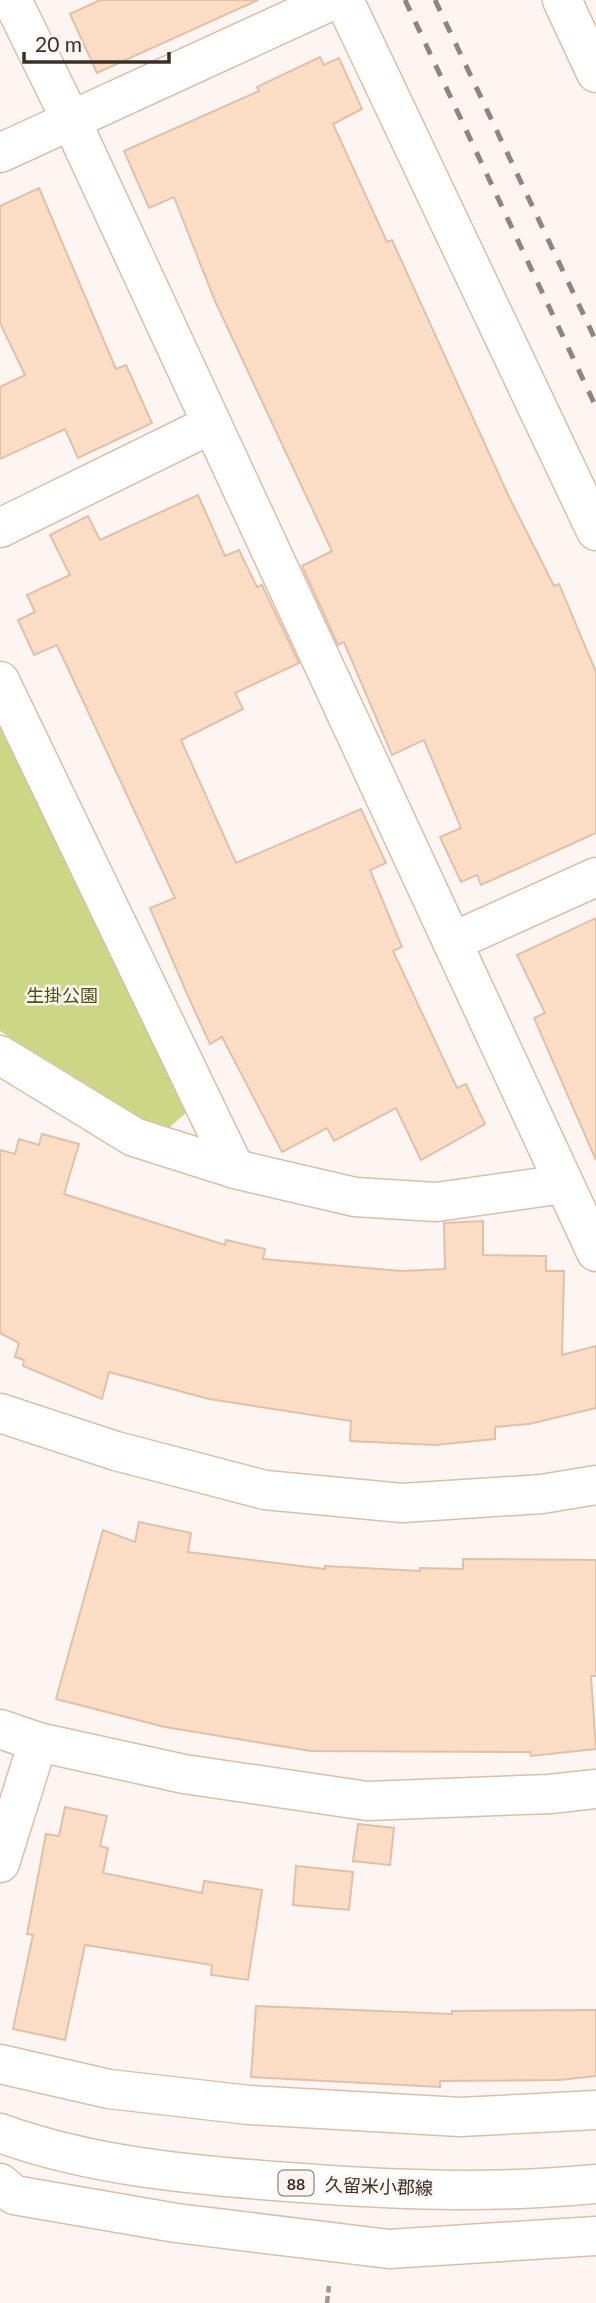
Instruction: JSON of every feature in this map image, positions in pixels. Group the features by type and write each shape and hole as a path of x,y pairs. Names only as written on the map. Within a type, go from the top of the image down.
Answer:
{"street":[{"path":"12,0 70,118 596,1252"},
{"path":"0,153 70,118 333,0"},
{"path":"344,0 596,531"},
{"path":"562,0 596,73"},
{"path":"0,528 212,424"},
{"path":"0,681 235,1169"},
{"path":"452,942 596,877"},
{"path":"0,1055 134,1138 235,1169 355,1197 436,1202 564,1184"},
{"path":"0,1413 116,1451 265,1490 402,1503 542,1494 596,1485"},
{"path":"0,1729 38,1742 184,1774 367,1801 550,1794 596,1789"},
{"path":"0,1863 38,1742"},
{"path":"0,2064 109,2089 249,2105 460,2117 596,2110"},
{"name":"久留米小郡線","path":"0,2133 41,2148 191,2175 385,2189 596,2184"},
{"path":"0,2183 14,2194 163,2221 389,2249 596,2236"}],"path":[{"path":"327,2303 330,2278"}],"green space":[{"name":"生掛公園","path":"0,722 187,1112 164,1132 0,1031"}],"building":[{"path":"100,0 258,0 97,73 70,14"},
{"path":"320,57 324,65 339,58 362,109 333,124 387,242 392,240 509,497 554,586 559,584 596,672 596,833 481,885 477,875 461,882 440,837 461,828 424,740 392,755 344,642 338,645 302,566 332,551 215,301 174,197 149,208 124,151 259,91 257,87"},
{"path":"39,188 116,369 126,365 152,423 78,458 65,429 0,459 0,387 25,375 0,323 0,206"},
{"path":"198,495 225,556 239,550 257,587 262,585 299,663 235,693 243,709 181,740 236,863 361,809 386,863 370,870 402,947 393,951 457,1088 466,1084 485,1124 421,1160 396,1108 334,1141 327,1128 282,1152 222,1037 210,1044 188,996 150,908 175,898 57,645 34,655 18,620 35,612 27,595 70,575 50,535 88,516 100,540"},
{"path":"596,918 596,1160 534,1018 545,1013 517,955"},
{"path":"42,1134 79,1144 64,1194 225,1245 226,1240 265,1249 263,1259 401,1271 445,1269 444,1223 483,1221 483,1255 546,1256 546,1271 564,1271 562,1355 596,1346 596,1408 529,1424 495,1427 495,1439 435,1445 350,1441 351,1421 209,1399 109,1372 102,1399 23,1366 24,1360 15,1357 19,1343 0,1333 0,1150 15,1154 19,1139 39,1145"},
{"path":"139,1522 191,1533 188,1552 325,1569 325,1566 420,1571 420,1568 463,1569 463,1559 596,1560 596,1676 591,1676 596,1749 531,1756 530,1752 311,1751 165,1727 56,1699 103,1530 135,1542"},
{"path":"65,1807 107,1816 100,1846 108,1848 103,1873 202,1893 204,1881 262,1890 248,1980 211,1975 212,1965 85,1945 65,2040 13,2029 33,1935 27,1934 46,1834 59,1836"},
{"path":"358,1824 394,1828 390,1865 353,1861"},
{"path":"296,1866 353,1872 349,1910 293,1905"},
{"path":"256,2006 452,2014 452,2011 596,2010 596,2076 559,2080 440,2081 440,2087 251,2077"}],"railway":[{"path":"405,0 596,407"},
{"path":"435,0 596,341"}]}
